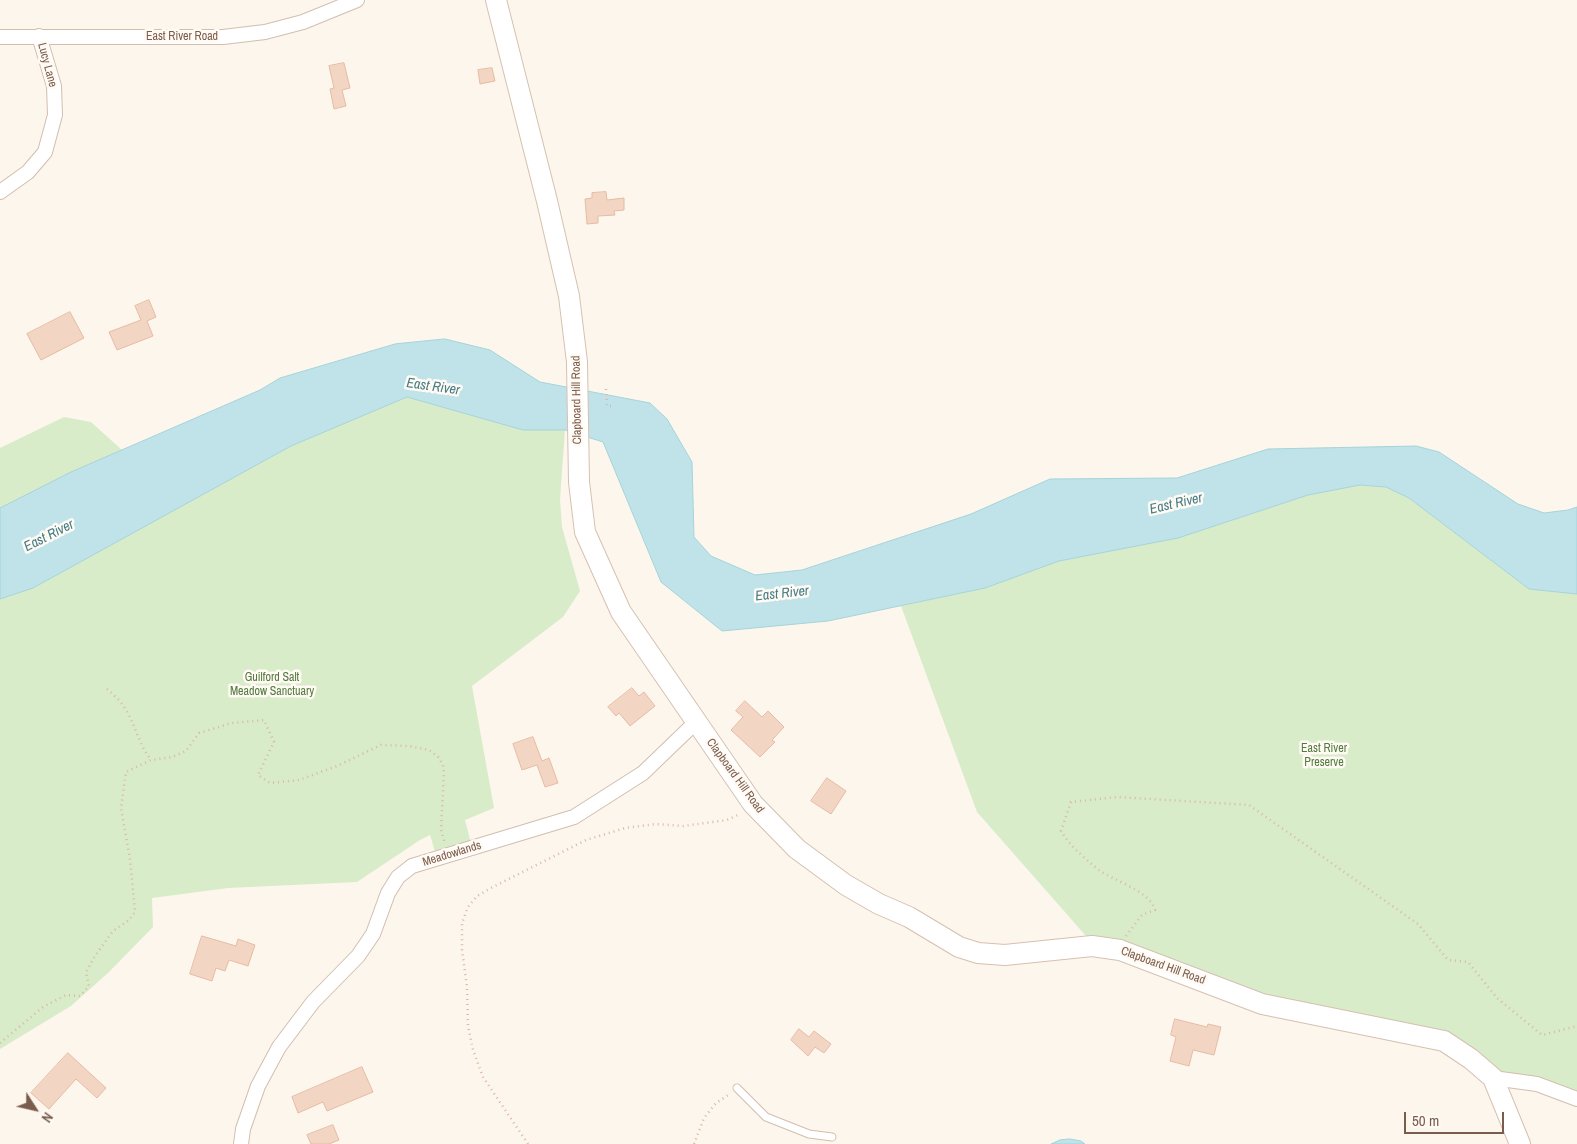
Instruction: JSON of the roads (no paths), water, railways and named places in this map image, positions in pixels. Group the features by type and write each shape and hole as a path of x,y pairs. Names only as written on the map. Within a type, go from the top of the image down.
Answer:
{"street":[{"name":"East River Road","path":"0,37 224,37 265,32 303,22 358,0"},
{"name":"Clapboard Hill Road","path":"496,0 569,296 578,376 579,482 585,532 621,612 753,804 797,849 846,885 879,904 909,917 959,947 978,953 1005,955 1092,946 1120,950 1262,1004 1444,1041 1471,1059 1493,1078 1520,1144"},
{"name":"Lucy Lane","path":"0,192 28,172 45,152 55,115 54,86 39,36"},
{"name":"Meadowlands","path":"240,1144 243,1129 258,1086 279,1047 313,1002 358,956 373,934 388,893 398,877 412,866 574,817 643,772 696,721"},
{"path":"1493,1078 1537,1084 1577,1099"}],"lane":[{"path":"737,1088 766,1117 809,1134 832,1137"}],"water":[{"name":"East River","path":"445,339 490,350 540,382 650,403 667,419 692,462 694,537 711,556 755,575 802,570 971,514 1050,479 1177,478 1268,449 1416,446 1439,452 1518,504 1544,513 1577,507 1577,594 1529,589 1409,498 1386,487 1360,485 1308,495 1178,538 1059,561 985,588 828,621 722,631 661,582 603,442 565,430 523,430 407,397 291,446 33,588 0,599 0,508 71,472 260,390 280,378 395,344"},
{"path":"1060,1140 1081,1141 1085,1144 1051,1144"}],"park label":[{"name":"Guilford Salt Meadow Sanctuary","path":"272,685"},
{"name":"East River Preserve","path":"1324,756"}]}
